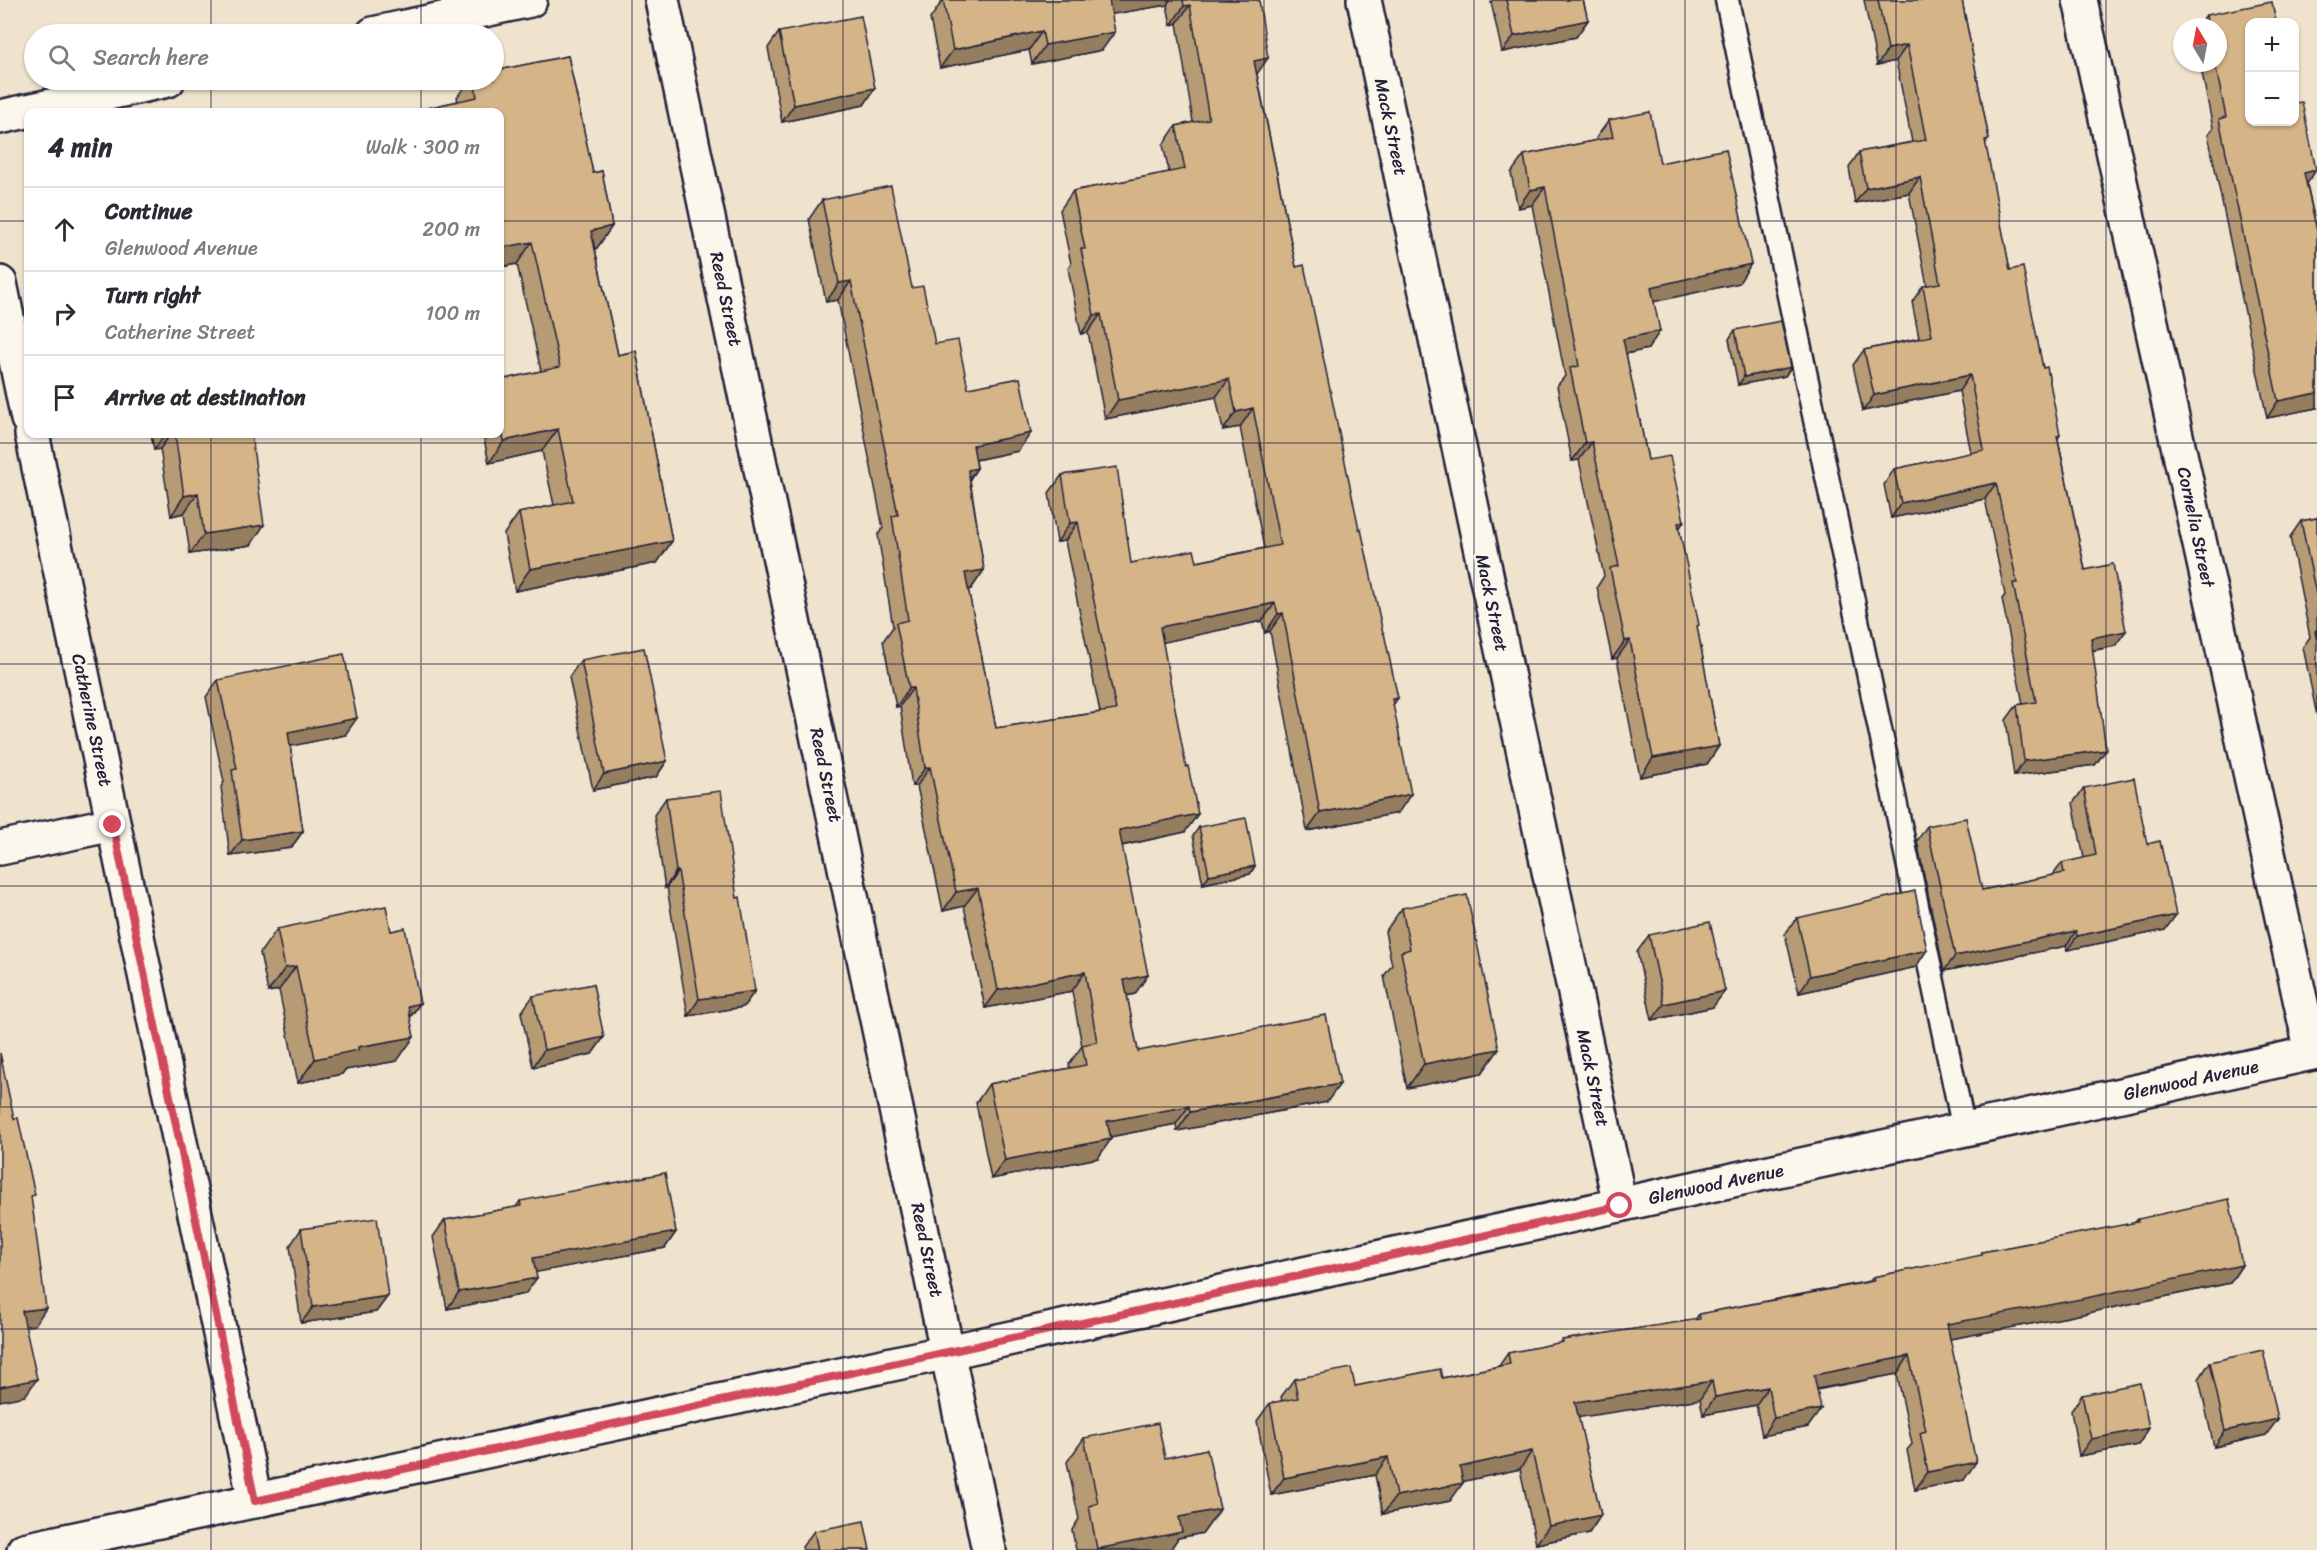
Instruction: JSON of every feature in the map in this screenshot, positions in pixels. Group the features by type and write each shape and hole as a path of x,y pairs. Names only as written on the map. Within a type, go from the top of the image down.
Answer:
{"street":[{"path":"419,24 530,0"},
{"name":"Reed Street","path":"662,0 989,1550"},
{"name":"Mack Street","path":"1364,0 1620,1206"},
{"name":"Cornelia Street","path":"2080,0 2314,1053"},
{"path":"41,108 123,90"},
{"path":"0,117 24,112"},
{"path":"0,283 24,400"},
{"name":"Catherine Street","path":"33,438 255,1501"},
{"path":"0,848 113,825"},
{"name":"Glenwood Avenue","path":"24,1550 948,1352 2314,1053"}],"lane":[{"path":"1727,0 1964,1130"}],"building":[{"path":"943,0 1109,0 1115,32 1045,45 1042,31 953,50"},
{"path":"1183,0 1259,0 1268,58 1254,61 1296,267 1304,265 1359,529 1361,529 1398,698 1392,699 1411,794 1320,813 1283,613 1278,614 1275,603 1160,627 1186,767 1188,766 1198,814 1119,830 1148,975 1124,980 1138,1051 1326,1015 1340,1084 1190,1112 1189,1106 1107,1121 1111,1139 1005,1160 989,1084 1086,1065 1082,1045 1097,1042 1085,972 998,990 978,888 956,892 930,767 925,768 913,688 909,688 896,623 908,620 892,516 898,515 851,281 839,283 822,200 891,186 912,288 923,286 935,344 958,340 968,388 1020,378 1031,433 973,445 977,468 968,470 984,570 965,573 996,728 1116,710 1078,522 1070,523 1062,475 1117,467 1131,563 1194,550 1197,562 1280,545 1253,408 1236,412 1229,379 1118,400 1101,314 1094,315 1081,249 1085,249 1073,191 1185,169 1176,126 1209,119 1190,5 1184,6"},
{"path":"1506,0 1583,0 1588,20 1514,36"},
{"path":"1878,0 1962,0 1989,139 1985,140 2010,270 2023,267 2043,368 2047,367 2060,435 2057,436 2085,570 2113,564 2126,631 2091,638 2106,750 2024,761 2017,705 2036,702 2013,583 2017,583 1996,483 1901,503 1894,469 1984,450 1970,375 1874,395 1864,350 1932,336 1923,286 1940,283 1920,177 1866,188 1859,152 1926,140 1907,45 1888,49"},
{"path":"2272,2 2275,18 2245,18 2245,126 2299,126 2299,102 2302,102 2316,170 2304,173 2317,231 2317,393 2278,401 2219,119 2226,117 2217,72 2227,72 2227,18 2206,18 2206,15"},
{"path":"861,16 875,88 794,105 779,32"},
{"path":"568,56 593,173 602,171 612,226 591,231 618,355 636,351 672,541 530,569 519,513 573,501 558,429 504,441 503,438 504,379 560,367 532,242 505,247 504,108 427,108 477,97 476,90 504,90 504,69"},
{"path":"1650,112 1660,163 1726,149 1751,264 1651,287 1660,331 1623,339 1648,460 1670,456 1684,521 1678,523 1699,625 1697,626 1719,746 1653,758 1630,640 1625,641 1610,568 1619,566 1592,442 1585,443 1570,368 1579,366 1545,187 1530,190 1524,155 1613,137 1609,120"},
{"path":"1781,321 1791,367 1744,377 1735,330"},
{"path":"176,438 252,438 264,525 204,534 198,493 184,496"},
{"path":"2317,518 2317,599 2301,521"},
{"path":"644,648 667,761 604,774 581,660"},
{"path":"344,654 357,718 288,732 303,831 242,840 232,770 237,769 218,680"},
{"path":"2134,778 2147,844 2160,841 2176,915 2077,936 2076,931 1955,956 1927,826 1966,818 1982,890 2064,873 2062,863 2096,855 2084,788"},
{"path":"721,791 737,898 740,897 755,991 699,999 678,871 676,871 666,798"},
{"path":"1246,818 1255,866 1209,875 1199,827"},
{"path":"1915,891 1927,950 1810,976 1797,918"},
{"path":"1467,895 1499,1049 1424,1064 1401,952 1410,949 1402,908"},
{"path":"386,906 391,931 405,928 420,1003 408,1006 414,1037 358,1047 358,1050 315,1059 296,966 285,968 277,929"},
{"path":"1710,922 1725,991 1664,1004 1649,935"},
{"path":"593,984 604,1037 544,1050 533,996"},
{"path":"0,1053 14,1119 18,1118 35,1195 31,1196 46,1308 22,1311 37,1379 0,1387"},
{"path":"665,1173 676,1232 533,1258 537,1278 459,1292 445,1220 521,1206 520,1201"},
{"path":"2229,1199 2242,1265 1947,1324 1976,1462 1928,1472 1920,1433 1926,1431 1909,1356 1814,1375 1821,1409 1774,1418 1768,1387 1715,1397 1712,1381 1575,1402 1601,1515 1549,1526 1532,1451 1460,1467 1463,1483 1396,1496 1388,1457 1284,1478 1270,1403 1298,1398 1294,1379 1351,1368 1355,1386 1440,1369 1442,1378 1510,1364 1508,1353 1563,1342 1562,1340 1700,1319 1699,1314 1874,1281 1873,1277 1982,1255 1982,1252 2138,1222 2138,1219"},
{"path":"377,1218 388,1296 313,1307 301,1229"},
{"path":"2263,1350 2278,1419 2225,1431 2210,1362"},
{"path":"2140,1383 2149,1428 2091,1439 2082,1395"},
{"path":"1158,1423 1165,1458 1207,1449 1220,1509 1179,1517 1182,1532 1097,1549 1089,1506 1098,1503 1084,1438"},
{"path":"864,1521 870,1550 818,1550 814,1531"}],"route":[{"path":"113,825 255,1501 1620,1206"}]}
